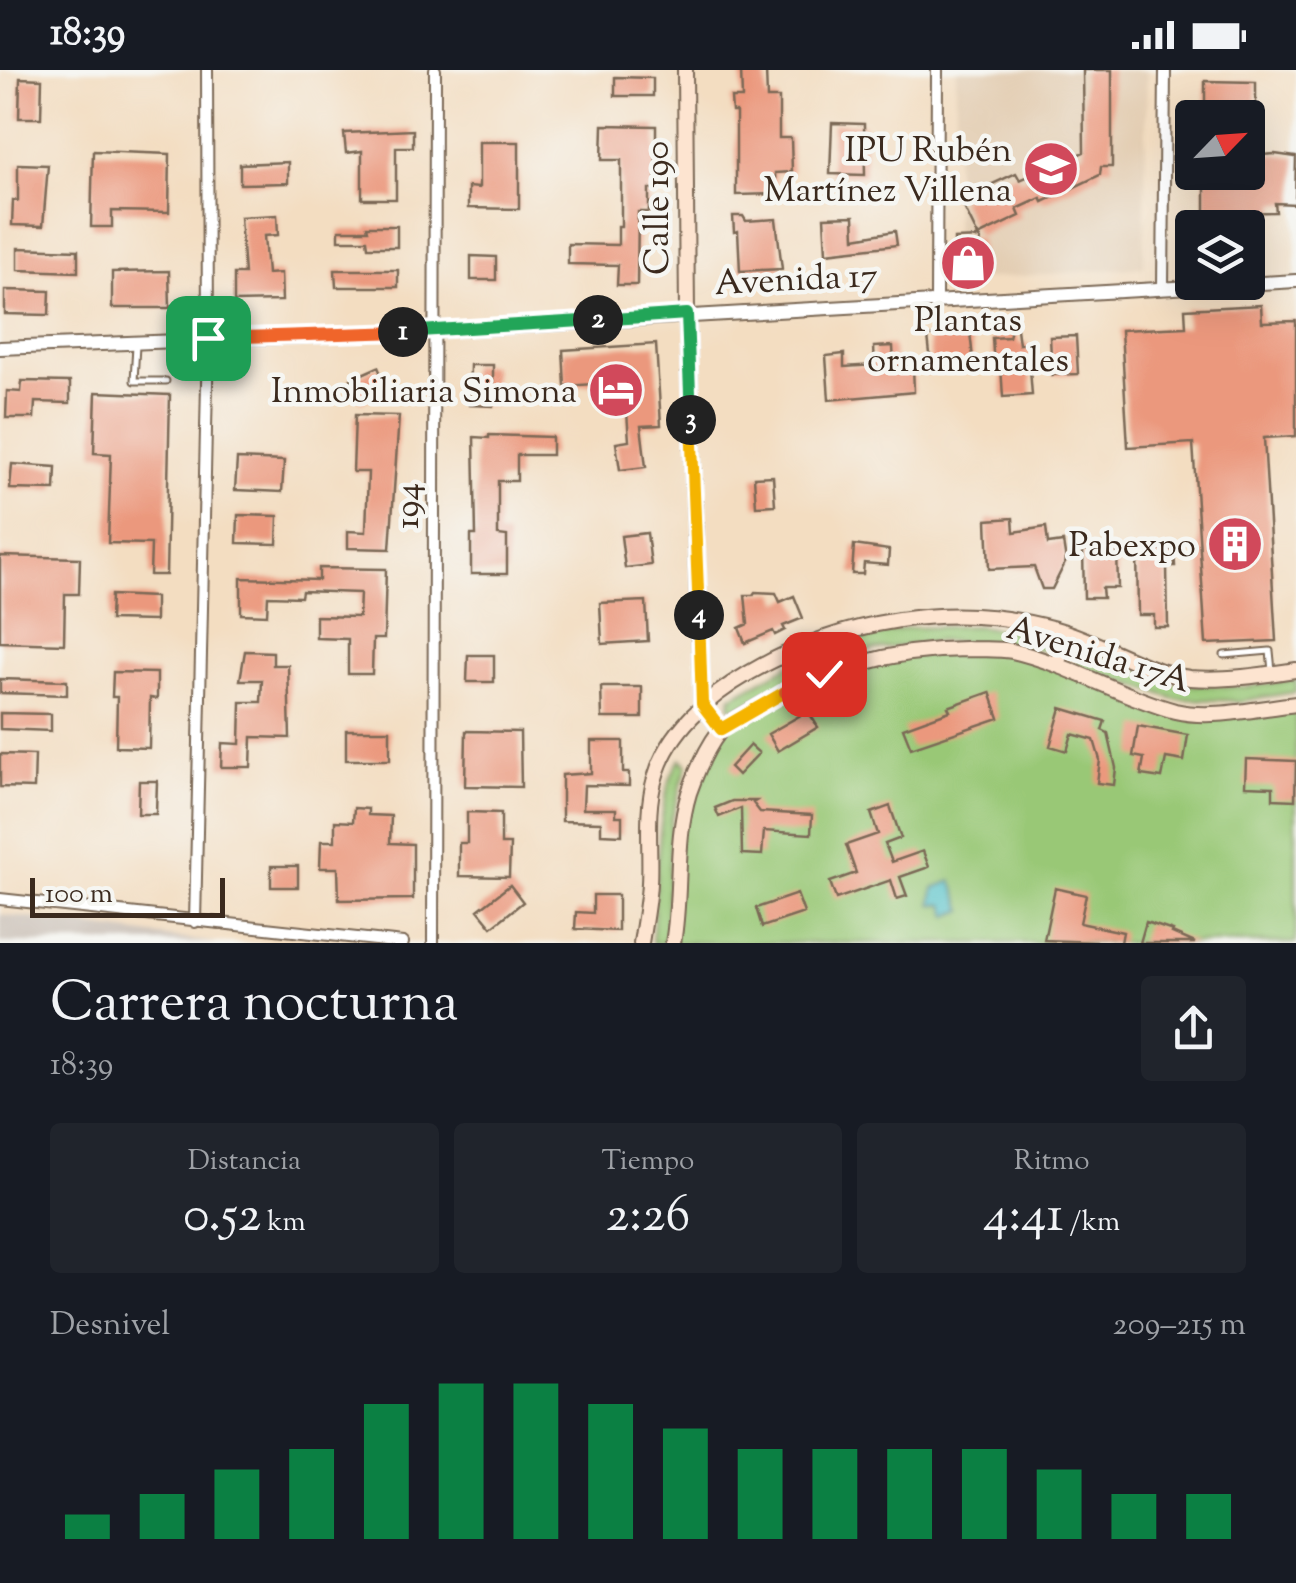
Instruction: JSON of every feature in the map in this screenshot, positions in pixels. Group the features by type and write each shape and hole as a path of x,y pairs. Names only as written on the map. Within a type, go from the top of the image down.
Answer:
{"main road":[{"name":"Calle 190","path":"685,70 687,314 702,704"},
{"name":"Avenida 17A","path":"702,704 775,658 867,625 928,616 995,617 1064,632 1190,678 1296,670"},
{"path":"1058,665 1064,632"},
{"name":"Avenida 17A","path":"721,729 778,695 824,674 875,658 940,649 1008,650 1176,711 1202,714 1296,704"},
{"path":"641,943 649,884 649,812 654,779 660,762 702,704 721,729 690,792 679,835 679,910 672,943"}],"street":[{"path":"195,922 208,338 207,70"},
{"name":"194","path":"433,943 435,70"},
{"path":"936,301 937,70"},
{"path":"1163,288 1164,70"},
{"name":"Avenida 17","path":"0,348 434,331 1296,281"},
{"path":"0,899 403,943"},
{"path":"265,943 273,930"}],"lane":[{"path":"136,342 134,381 166,382"},
{"path":"1224,655 1270,650 1273,674"}],"shaded area":[{"name":"IPU Rubén Martínez Villena","path":"956,70 1147,70 1144,267 955,281"},
{"path":"0,914 175,938 218,943 0,943"}],"green space":[{"path":"976,626 1037,634 1046,638 1047,646 1043,650 1002,643 939,641 873,650 822,666 734,710 730,706 731,697 819,649 907,628"},
{"path":"1008,650 1176,711 1296,704 1296,943 673,943 679,835 721,729 875,658"},
{"path":"1081,650 1172,684 1247,687 1296,680 1296,692 1241,701 1175,699 1081,667 1076,660"},
{"path":"681,759 687,765 671,821 666,936 663,943 652,943 662,818 666,793"}],"water":[{"path":"952,881 964,910 949,916 945,905 932,904 934,888"}],"building":[{"path":"741,70 766,70 767,98 779,98 779,138 791,138 792,172 775,173 776,194 736,195 736,112 732,112 731,98 742,98"},
{"path":"1083,70 1112,70 1112,167 1101,167 1100,175 1043,202 1041,198 1017,209 1020,216 978,236 960,199 1016,173 1020,180 1084,152"},
{"path":"615,77 653,78 653,96 615,96"},
{"path":"20,78 42,79 41,118 19,118"},
{"path":"1205,81 1256,82 1256,100 1205,100"},
{"path":"832,123 864,124 865,175 830,174"},
{"path":"603,125 656,126 656,189 649,189 649,212 638,212 637,285 617,285 618,265 568,264 568,244 618,245 621,160 602,160"},
{"path":"413,130 413,147 396,147 396,199 362,199 362,151 346,153 344,133"},
{"path":"479,142 519,142 519,209 468,208 468,187 479,188"},
{"path":"93,151 170,154 169,212 112,211 112,227 91,227"},
{"path":"1265,155 1296,157 1295,204 1275,203 1276,212 1205,210 1205,190 1265,190"},
{"path":"288,162 288,183 240,184 240,164"},
{"path":"18,164 48,165 43,226 12,225 13,200 18,201"},
{"path":"277,215 278,235 264,236 267,274 281,273 282,301 234,302 234,274 244,274 240,217"},
{"path":"733,216 743,216 746,221 776,219 782,269 740,271 738,231 734,232"},
{"path":"854,216 855,238 895,231 897,245 826,253 824,217"},
{"path":"367,226 397,226 397,247 368,247 367,240 339,240 339,230 368,230"},
{"path":"980,238 981,259 973,259 974,269 961,270 954,239"},
{"path":"18,248 78,250 78,272 18,270"},
{"path":"471,256 496,257 496,280 471,280"},
{"path":"335,270 398,270 398,287 336,287"},
{"path":"169,271 170,308 112,308 112,272"},
{"path":"5,290 50,291 49,315 5,314"},
{"name":"Pabexpo","path":"1261,305 1262,322 1296,321 1296,436 1264,438 1276,641 1206,644 1193,443 1128,447 1121,330 1186,327 1185,309"},
{"path":"1015,314 1019,344 1028,343 1032,395 1003,397 1001,366 994,366 992,338 1009,337"},
{"path":"970,332 974,368 932,372 928,336"},
{"path":"1076,336 1078,374 1052,375 1050,337"},
{"path":"656,344 661,425 641,426 646,467 620,470 616,443 629,441 625,382 565,386 563,350"},
{"path":"893,346 894,367 913,366 914,392 829,400 826,356 844,354 844,367 875,365 874,347"},
{"path":"470,365 493,365 493,406 469,405"},
{"path":"378,367 388,390 361,402 351,379"},
{"path":"22,381 70,382 70,403 35,402 34,418 6,418 7,391 21,392"},
{"path":"96,392 170,395 166,575 150,575 151,544 108,543 111,454 94,453"},
{"path":"355,415 399,416 390,549 348,548 348,531 366,532 368,472 353,472"},
{"path":"474,437 552,437 552,455 517,455 517,481 498,481 498,535 507,536 507,574 471,574 471,535 476,535"},
{"path":"237,459 284,461 282,492 235,490"},
{"path":"12,464 56,467 55,490 10,489"},
{"path":"773,476 775,505 756,506 754,477"},
{"path":"238,515 278,516 277,544 237,543"},
{"path":"1013,518 1014,532 1046,527 1048,544 1063,542 1066,561 1052,589 1042,589 1034,567 989,569 987,520"},
{"path":"647,533 651,565 625,568 621,536"},
{"path":"854,545 889,550 888,565 864,563 863,574 852,574"},
{"path":"1083,550 1117,550 1118,588 1102,588 1103,598 1084,598"},
{"path":"1137,550 1174,550 1175,566 1167,566 1168,627 1154,627 1154,615 1138,615"},
{"path":"0,556 80,558 79,594 65,594 64,644 0,642"},
{"path":"319,568 386,569 384,639 373,639 372,674 348,674 348,639 316,638 316,616 359,617 360,593 302,591 301,597 268,596 267,615 241,614 241,578 319,580"},
{"path":"776,593 780,602 794,596 803,618 783,626 785,630 775,635 773,631 745,643 739,628 748,624 745,595"},
{"path":"111,595 155,597 155,621 110,620"},
{"path":"646,601 648,641 602,644 600,603"},
{"path":"245,651 273,652 273,665 288,665 290,738 252,737 251,767 221,767 222,743 240,744 241,702 261,702 262,680 240,680"},
{"path":"468,655 494,655 494,682 467,682"},
{"path":"113,672 157,673 157,699 150,698 149,748 116,747"},
{"path":"0,679 67,681 67,695 0,693"},
{"path":"601,687 642,687 642,718 602,718"},
{"path":"990,692 999,718 911,748 903,728"},
{"path":"1061,708 1105,721 1102,730 1108,733 1116,768 1114,785 1097,783 1100,760 1094,740 1072,734 1067,751 1050,746"},
{"path":"808,711 818,727 778,751 768,734"},
{"path":"0,713 51,714 51,731 0,729"},
{"path":"1138,726 1188,735 1184,761 1166,758 1162,778 1141,775 1144,758 1133,756"},
{"path":"346,730 390,730 390,760 346,760"},
{"path":"466,731 520,732 521,787 465,786"},
{"path":"591,741 623,741 623,773 629,773 629,786 584,785 583,809 616,809 616,816 622,816 622,835 601,834 601,822 562,821 562,775 591,773"},
{"path":"750,745 759,753 738,775 730,767"},
{"path":"0,754 35,755 34,788 0,787"},
{"path":"1246,759 1296,761 1295,800 1273,799 1273,787 1245,786"},
{"path":"139,781 157,781 156,814 138,814"},
{"path":"732,801 756,801 753,803 760,812 812,815 811,834 764,831 762,855 742,854 741,808 719,817 715,808"},
{"path":"890,806 901,838 885,844 892,862 923,851 929,867 900,877 907,896 897,899 891,880 836,899 830,882 856,873 846,845 878,834 871,813"},
{"path":"354,808 368,809 368,815 391,816 390,843 413,844 413,899 339,900 338,868 320,868 321,841 335,841 335,821 353,822"},
{"path":"467,812 501,813 501,844 510,844 509,877 459,876 459,843 467,843"},
{"path":"271,866 298,866 298,887 271,887"},
{"path":"510,885 523,902 492,927 478,910"},
{"path":"1055,888 1086,895 1080,923 1123,932 1121,943 1044,940"},
{"path":"797,894 804,913 762,927 756,908"},
{"path":"593,895 618,895 618,931 575,929 576,912 593,913"},
{"path":"1146,922 1173,931 1195,943 1140,943"}],"place":[{"name":"IPU Rubén Martínez Villena","path":"1051,169"},
{"name":"Plantas ornamentales","path":"968,263"},
{"name":"Inmobiliaria Simona","path":"616,390"},
{"name":"Pabexpo","path":"1235,544"}],"route":[{"path":"208,338 434,331 687,314 702,704 721,729 778,695 824,674"}]}
